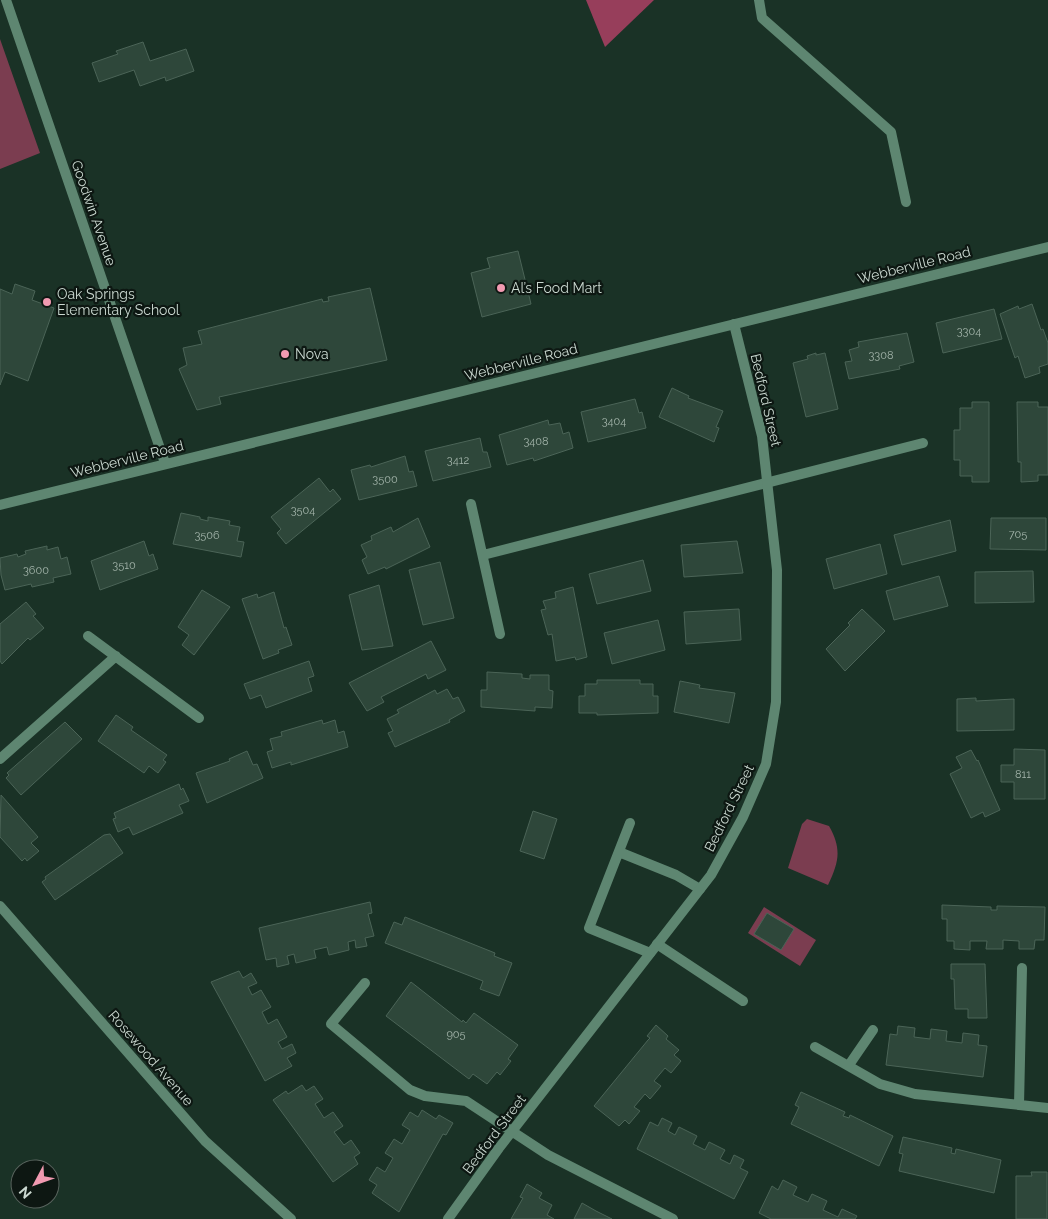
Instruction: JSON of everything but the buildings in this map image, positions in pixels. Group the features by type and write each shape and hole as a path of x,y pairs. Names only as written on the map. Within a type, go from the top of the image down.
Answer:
{"street":[{"name":"Goodwin Avenue","path":"6,0 165,463"},
{"path":"759,0 762,18 891,132 906,202"},
{"name":"Webberville Road","path":"0,505 1048,247"},
{"name":"Bedford Street","path":"448,1219 512,1132 711,875 743,817 766,764 776,702 776,570 762,436 734,324"},
{"path":"483,555 923,443"},
{"path":"470,504 500,634"},
{"path":"88,636 199,718"},
{"path":"0,759 116,656"},
{"path":"630,823 589,928 650,953"},
{"path":"619,852 676,875 700,889"},
{"name":"Rosewood Avenue","path":"0,906 205,1141 291,1219"},
{"path":"658,944 744,1001"},
{"path":"1019,1105 1022,968"},
{"path":"365,983 331,1024 410,1090 425,1096 466,1101 548,1156 673,1219"},
{"path":"849,1065 873,1030"},
{"path":"815,1047 880,1084 915,1094 1048,1108"}],"shaded area":[{"path":"586,0 654,0 605,47"},
{"path":"0,39 40,153 0,169"},
{"path":"807,819 829,826 836,842 837,862 828,885 788,868 802,824"},
{"path":"764,907 816,940 800,966 748,933"}],"place":[{"name":"Al’s Food Mart","path":"501,288"},
{"name":"Oak Springs Elementary School","path":"47,302"},
{"name":"Nova","path":"285,354"}]}
